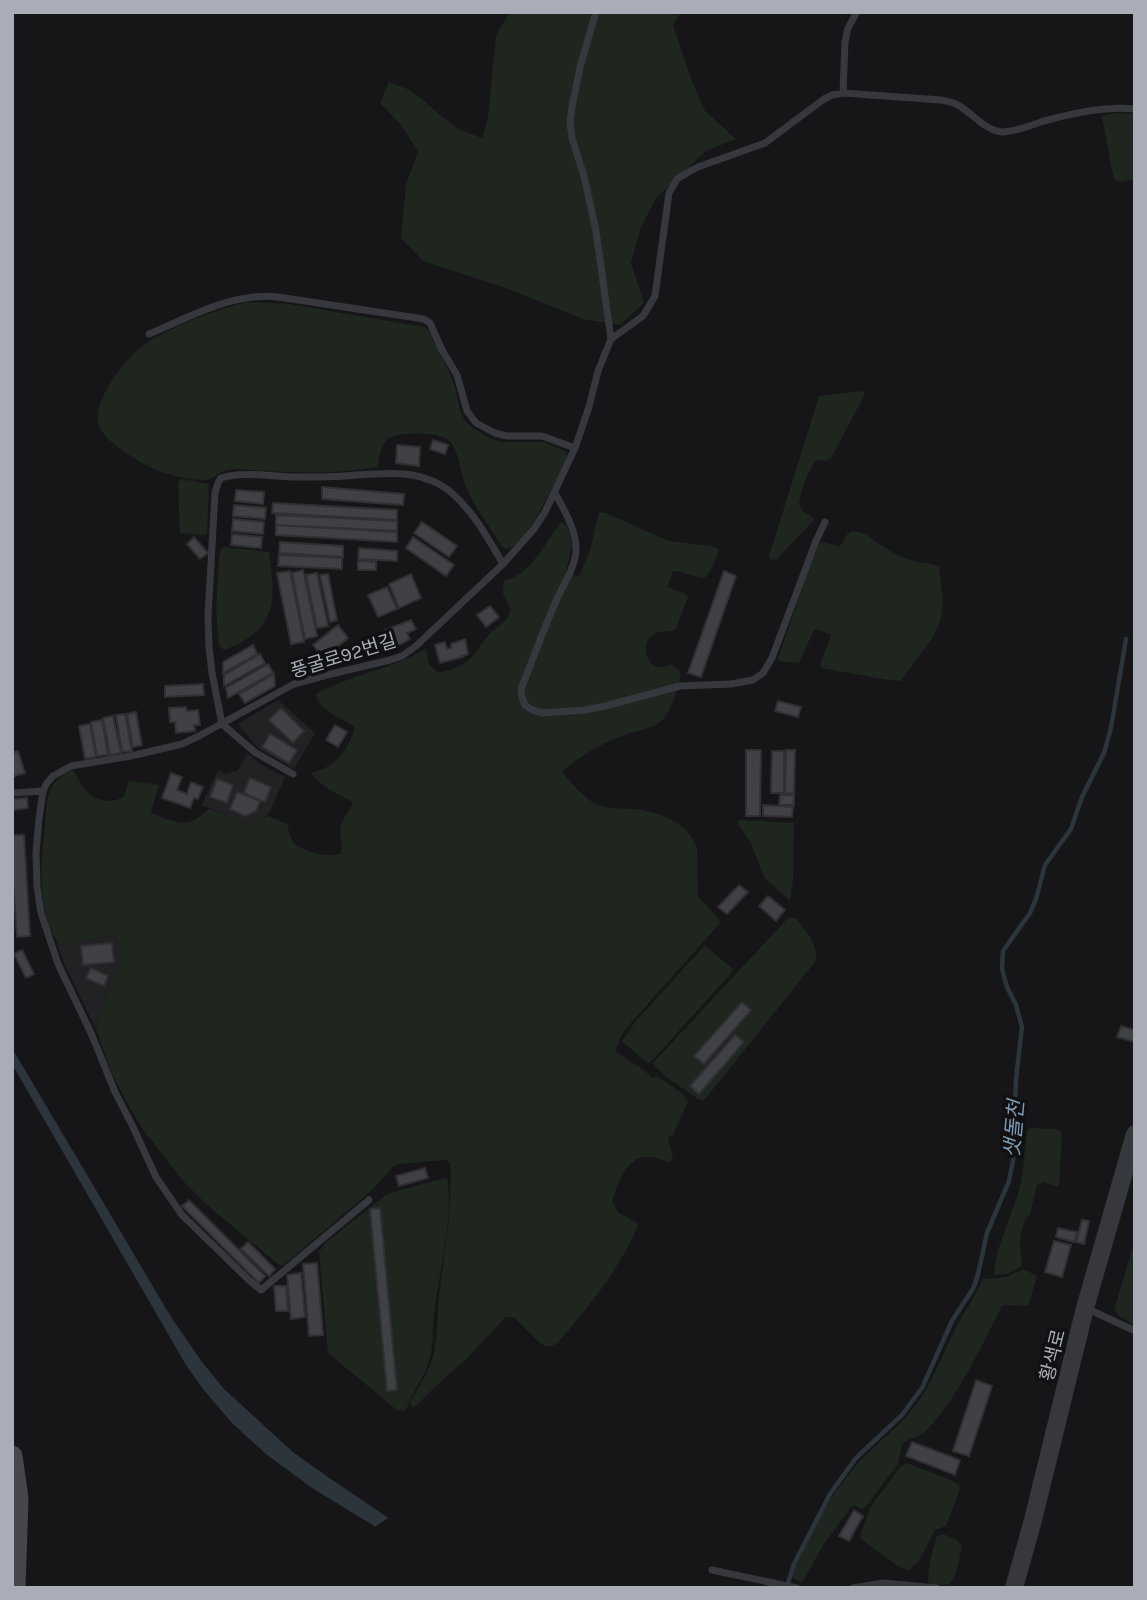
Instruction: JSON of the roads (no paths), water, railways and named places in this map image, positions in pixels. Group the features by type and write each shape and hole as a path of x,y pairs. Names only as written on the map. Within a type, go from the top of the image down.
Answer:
{"main road":[{"path":"12,1456 18,1498 15,1588"}],"street":[{"name":"황색로","path":"1014,1588 1085,1308 1135,1134"}],"lane":[{"path":"596,12 580,67 570,122 596,231 611,339 643,316 655,296 669,192 677,179 698,167 765,143 832,94 950,102 987,127 1000,132 1107,108 1135,109"},
{"path":"843,93 845,42 848,29 858,14"},
{"path":"149,334 218,306 257,296 424,319 430,323 457,375 467,411 476,423 495,433 507,436 542,436 575,448"},
{"name":"풍굴로92번길","path":"43,791 53,776 71,766 167,748 199,736 294,684 402,656 416,646 503,564 534,529 555,493 575,448 598,371 611,339"},
{"path":"293,774 256,753 222,724 212,673 208,616 215,494 221,478 235,475 299,477 396,472 428,479 442,485 465,506 480,524 503,564"},
{"path":"555,493 568,518 576,549 568,577 556,599 522,689 525,705 543,713 585,710 673,687 739,683 759,677 772,658 825,522"},
{"path":"12,793 43,791 36,866 39,901 46,931 115,1092 152,1170 176,1208 261,1290 369,1200"},
{"path":"1085,1308 1135,1331"},
{"path":"712,1570 795,1587"},
{"path":"853,1588 883,1583 937,1588"}],"waterway":[{"name":"샛돌천","path":"787,1586 794,1564 830,1494 856,1458 902,1415 922,1388 952,1321 974,1287 987,1233 1009,1181 1013,1161 1016,1079 1022,1027 1002,969 1003,951 1030,913 1045,865 1071,829 1082,797 1104,753 1111,728 1126,639"}]}
